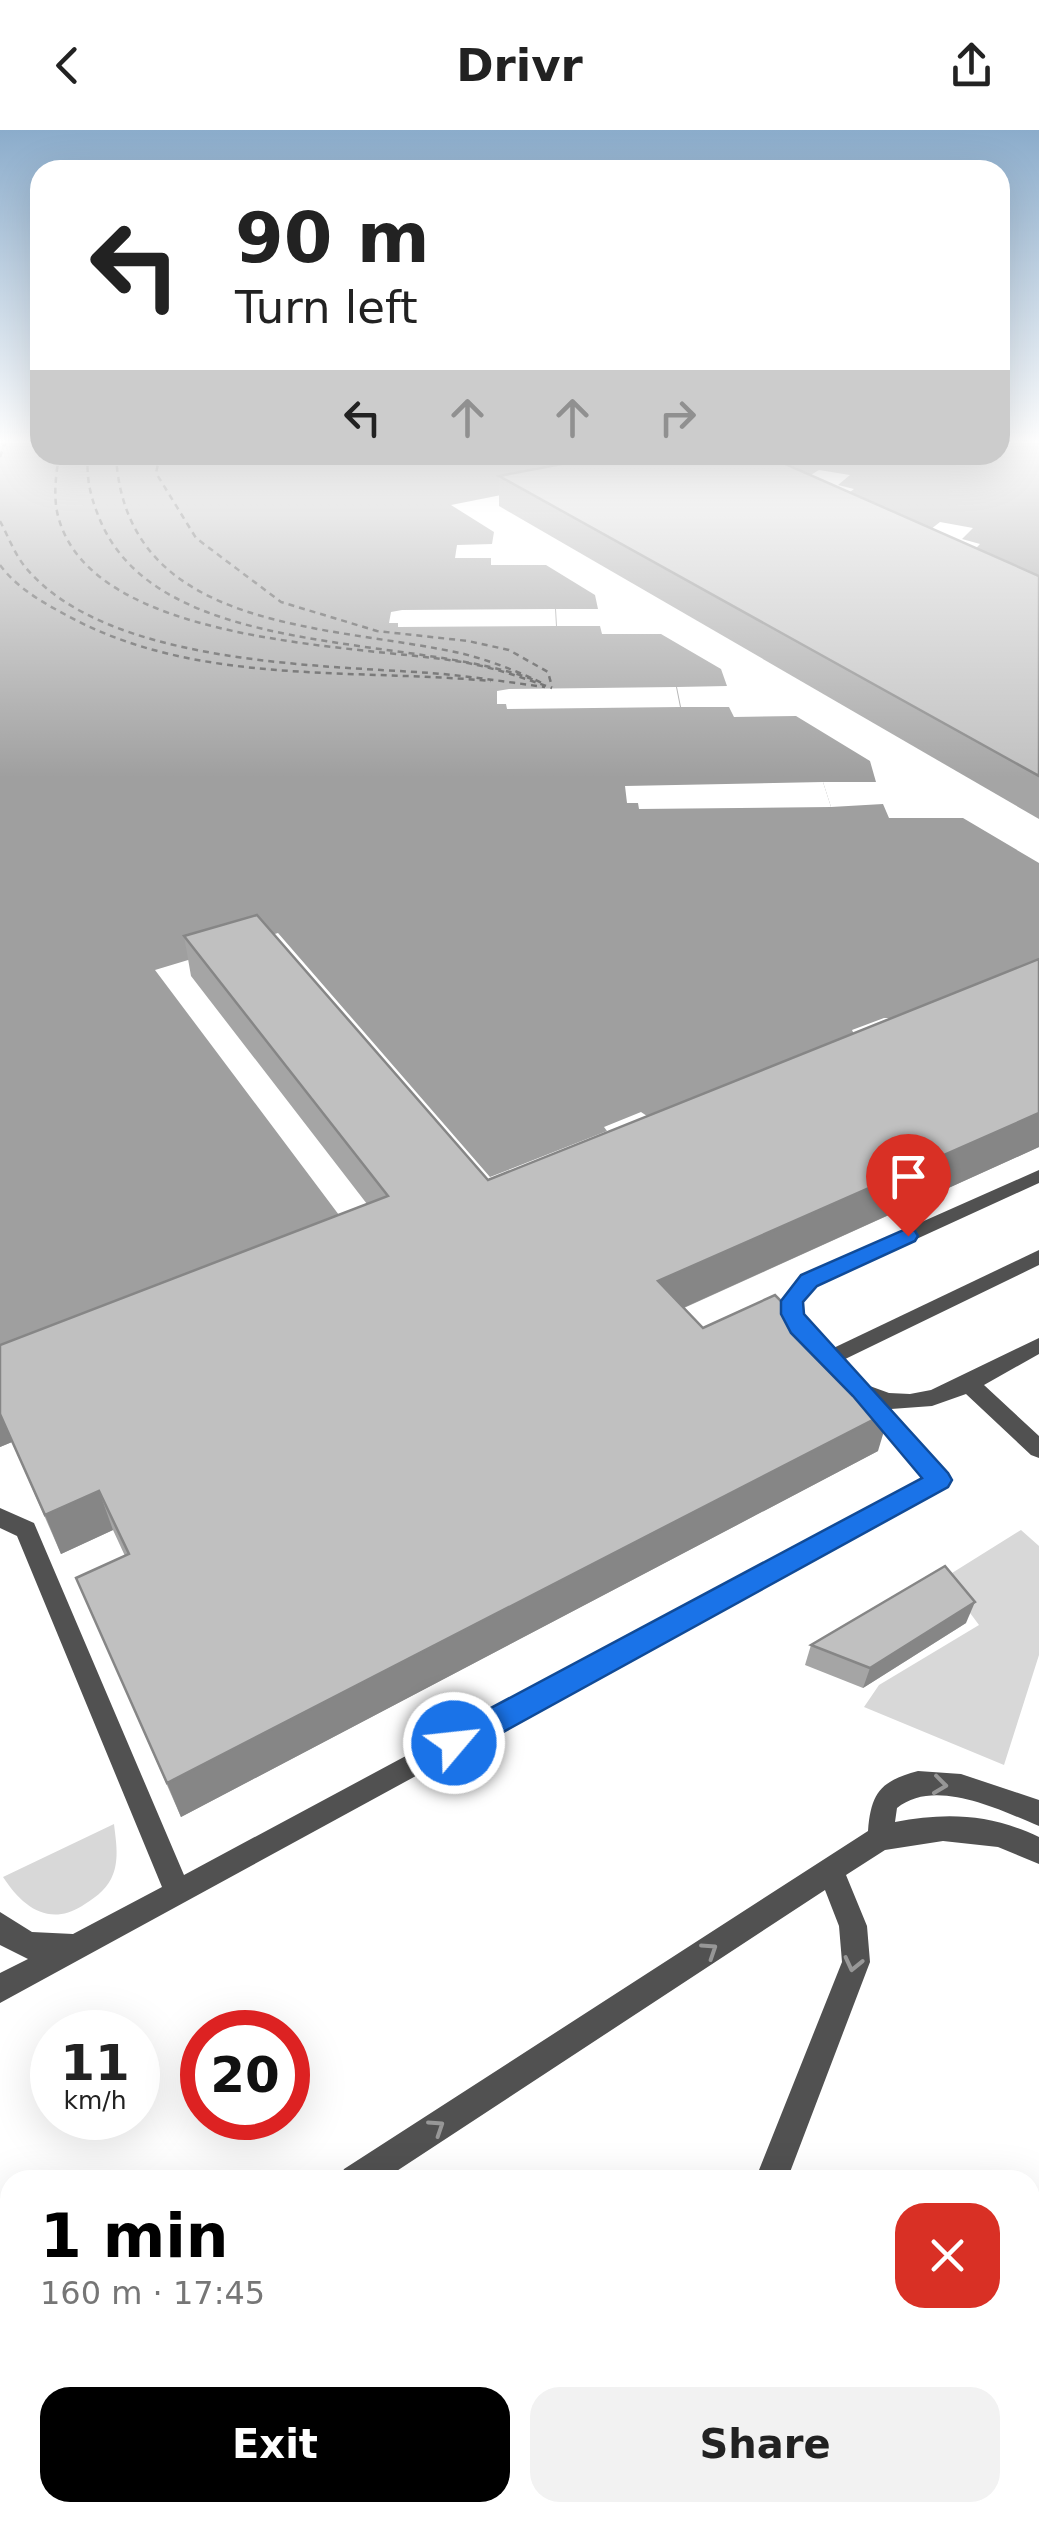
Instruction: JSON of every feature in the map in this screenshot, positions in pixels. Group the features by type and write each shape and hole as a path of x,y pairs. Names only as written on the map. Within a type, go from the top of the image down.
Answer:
{"lane":[{"path":"0,1989 939,1480 862,1390 799,1327 792,1314 792,1301 809,1280 1039,1176"},
{"path":"830,1358 1039,1256"},
{"path":"862,1390 892,1403 924,1404 1039,1345"},
{"path":"967,1382 1039,1449"},
{"path":"0,1517 26,1530 178,1893"},
{"path":"880,1838 885,1803 896,1790 914,1783 970,1790 1039,1813"},
{"path":"370,2170 880,1838 967,1825 991,1830 1039,1851"},
{"path":"775,2170 856,1962 854,1926 832,1871"},
{"path":"0,1926 24,1944 44,1949 88,1942"}],"shaded area":[{"path":"0,555 456,555 455,558 491,558 491,565 546,565 595,595 598,609 556,609 557,626 600,626 602,634 661,634 721,669 727,686 677,687 681,707 729,707 734,717 796,716 870,761 876,782 823,782 831,807 883,804 889,818 963,818 1039,863 1039,964 899,1018 884,1018 852,1030 855,1036 647,1116 641,1112 604,1127 607,1131 490,1177 278,933 155,970 351,1231 0,1359"},
{"path":"970,555 1039,555 1039,591 965,560"},
{"path":"1021,1530 1039,1546 1039,1655 1004,1765 864,1707 879,1685 979,1625 944,1578"},
{"path":"114,1824 116,1859 111,1879 94,1898 70,1912 47,1914 37,1910 19,1897 3,1877"}],"pier":[{"path":"555,609 556,626 398,627 398,623 389,623 391,612 402,610"},
{"path":"676,687 680,707 507,709 506,704 497,704 497,691 509,689"},
{"path":"823,782 831,807 639,809 638,803 627,803 625,786"}],"building":[{"path":"641,555 991,555 1039,576 1039,776"},
{"path":"257,915 488,1180 1039,959 1039,1113 658,1281 703,1328 775,1295 890,1411 167,1783 76,1578 129,1554 99,1491 45,1515 0,1414 0,1345 388,1196 184,936"},
{"path":"945,1566 975,1602 870,1668 811,1645"}],"ferry route":[{"path":"17,555 26,568 62,600 107,624 159,641 273,662 445,674 545,687"},
{"path":"78,555 120,590 171,614 294,642 468,663 552,688"},
{"path":"123,555 128,563 173,596 229,620 292,635 485,666 537,681"},
{"path":"154,555 196,589 245,611 299,625 464,654 542,683"},
{"path":"218,555 281,602 377,631 468,641 509,650 548,672 552,687"},
{"path":"0,565 22,588 66,615 115,638 167,653 274,670 491,681"}],"route":[{"path":"454,1743 939,1480 862,1390 799,1327 792,1314 792,1301 809,1280 908,1236"}]}
